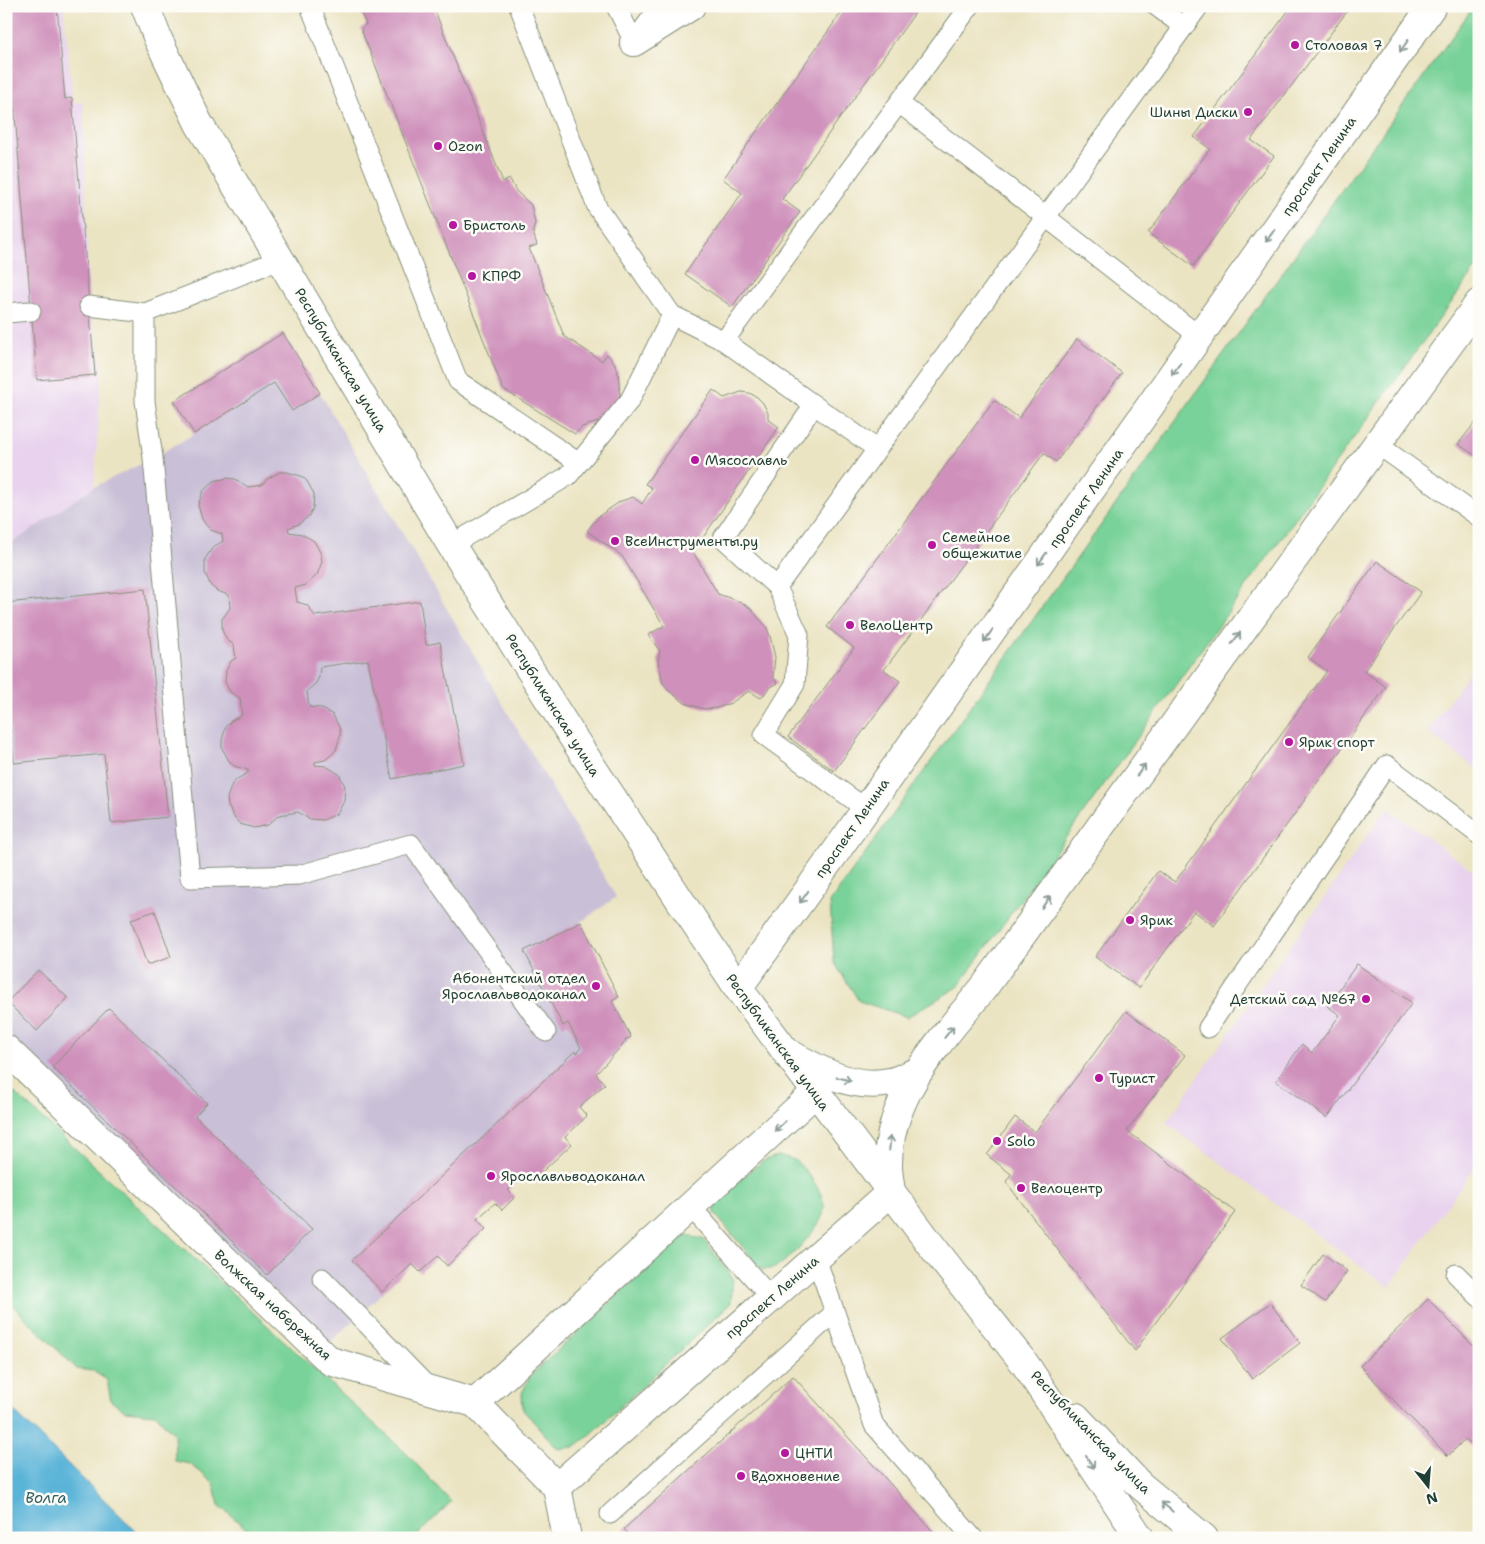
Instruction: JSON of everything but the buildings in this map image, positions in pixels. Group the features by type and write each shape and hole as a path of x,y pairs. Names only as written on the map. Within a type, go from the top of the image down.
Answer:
{"main road":[{"name":"Республиканская улица","path":"145,6 199,124 451,545 578,747 738,988 891,1192 1024,1364 1140,1538"},
{"path":"634,42 691,6"},
{"name":"проспект Ленина","path":"738,988 1432,6"},
{"path":"891,1192 888,1166 891,1133 902,1100 919,1070 985,986 1479,303"},
{"name":"Волжская набережная","path":"6,1049 330,1361 475,1403 557,1487"},
{"path":"784,1051 827,1075 858,1083 890,1082 919,1070"},
{"path":"475,1403 816,1093"},
{"name":"проспект Ленина","path":"557,1487 891,1192"},
{"name":"Республиканская улица","path":"1024,1364 1140,1485 1204,1538"},
{"path":"557,1487 567,1538"}],"lane":[{"path":"310,6 458,381 579,463"},
{"path":"519,6 597,207 672,315 724,341 878,449"},
{"path":"616,6 634,42 660,6"},
{"path":"724,341 970,6"},
{"path":"1156,6 1184,27"},
{"path":"777,587 1199,6"},
{"path":"899,103 1199,336"},
{"path":"89,306 145,313 280,259"},
{"path":"6,313 31,311"},
{"path":"145,313 145,401 153,458 190,878 299,875 411,844 546,1032"},
{"path":"451,545 568,476 630,400 672,315"},
{"path":"814,405 723,538 777,587 799,635 795,684 764,735 866,809"},
{"path":"1377,444 1479,517"},
{"path":"1208,1028 1387,765 1479,835"},
{"path":"691,1207 771,1298"},
{"path":"816,1258 874,1425 973,1538"},
{"path":"1456,1274 1479,1297"},
{"path":"322,1278 431,1390"},
{"path":"610,1514 834,1312"}],"shaded area":[{"path":"6,6 63,6 73,103 83,102 89,306 102,366 94,487 6,547"},
{"path":"283,333 616,897 581,922 619,997 613,1001 631,1037 596,1074 605,1084 579,1107 587,1116 420,1272 412,1264 329,1344 6,1035 6,547 94,487 153,458 194,434 174,401"},
{"path":"1479,659 1479,771 1427,732"},
{"name":"Детский сад №67","path":"1387,808 1479,875 1479,1161 1389,1287 1166,1123"}],"green space":[{"path":"1474,6 1479,6 1479,264 958,987 907,1017 859,1001 834,962 830,902"},
{"path":"6,1085 407,1454 451,1502 414,1538 257,1538 219,1505 213,1483 190,1464 175,1461 174,1434 155,1414 125,1411 111,1401 107,1380 93,1371 77,1369 6,1299"},
{"path":"777,1156 792,1159 802,1167 821,1194 824,1207 819,1222 805,1241 780,1264 774,1268 762,1270 715,1214 715,1205 719,1196 763,1161"},
{"path":"682,1235 703,1239 733,1278 731,1303 589,1436 574,1447 558,1449 523,1410 522,1393 530,1376"}],"water":[{"name":"Волга","path":"6,1404 21,1418 143,1538 6,1538"}],"place":[{"name":"Столовая 7","path":"1295,45"},
{"name":"Шины Диски","path":"1248,112"},
{"name":"Ozon","path":"438,146"},
{"name":"Бристоль","path":"453,225"},
{"name":"КПРФ","path":"472,276"},
{"name":"Мясославль","path":"695,460"},
{"name":"ВсеИнструменты.ру","path":"615,541"},
{"name":"Семейное общежитие","path":"932,545"},
{"name":"ВелоЦентр","path":"850,625"},
{"name":"Ярик спорт","path":"1289,742"},
{"name":"Ярик","path":"1130,920"},
{"name":"Абонентский отдел Ярославльводоканал","path":"596,986"},
{"name":"Детский сад №67","path":"1366,999"},
{"name":"Турист","path":"1099,1078"},
{"name":"Solo","path":"997,1141"},
{"name":"Ярославльводоканал","path":"491,1176"},
{"name":"Велоцентр","path":"1021,1188"},
{"name":"ЦНТИ","path":"785,1453"},
{"name":"Вдохновение","path":"741,1476"}]}
